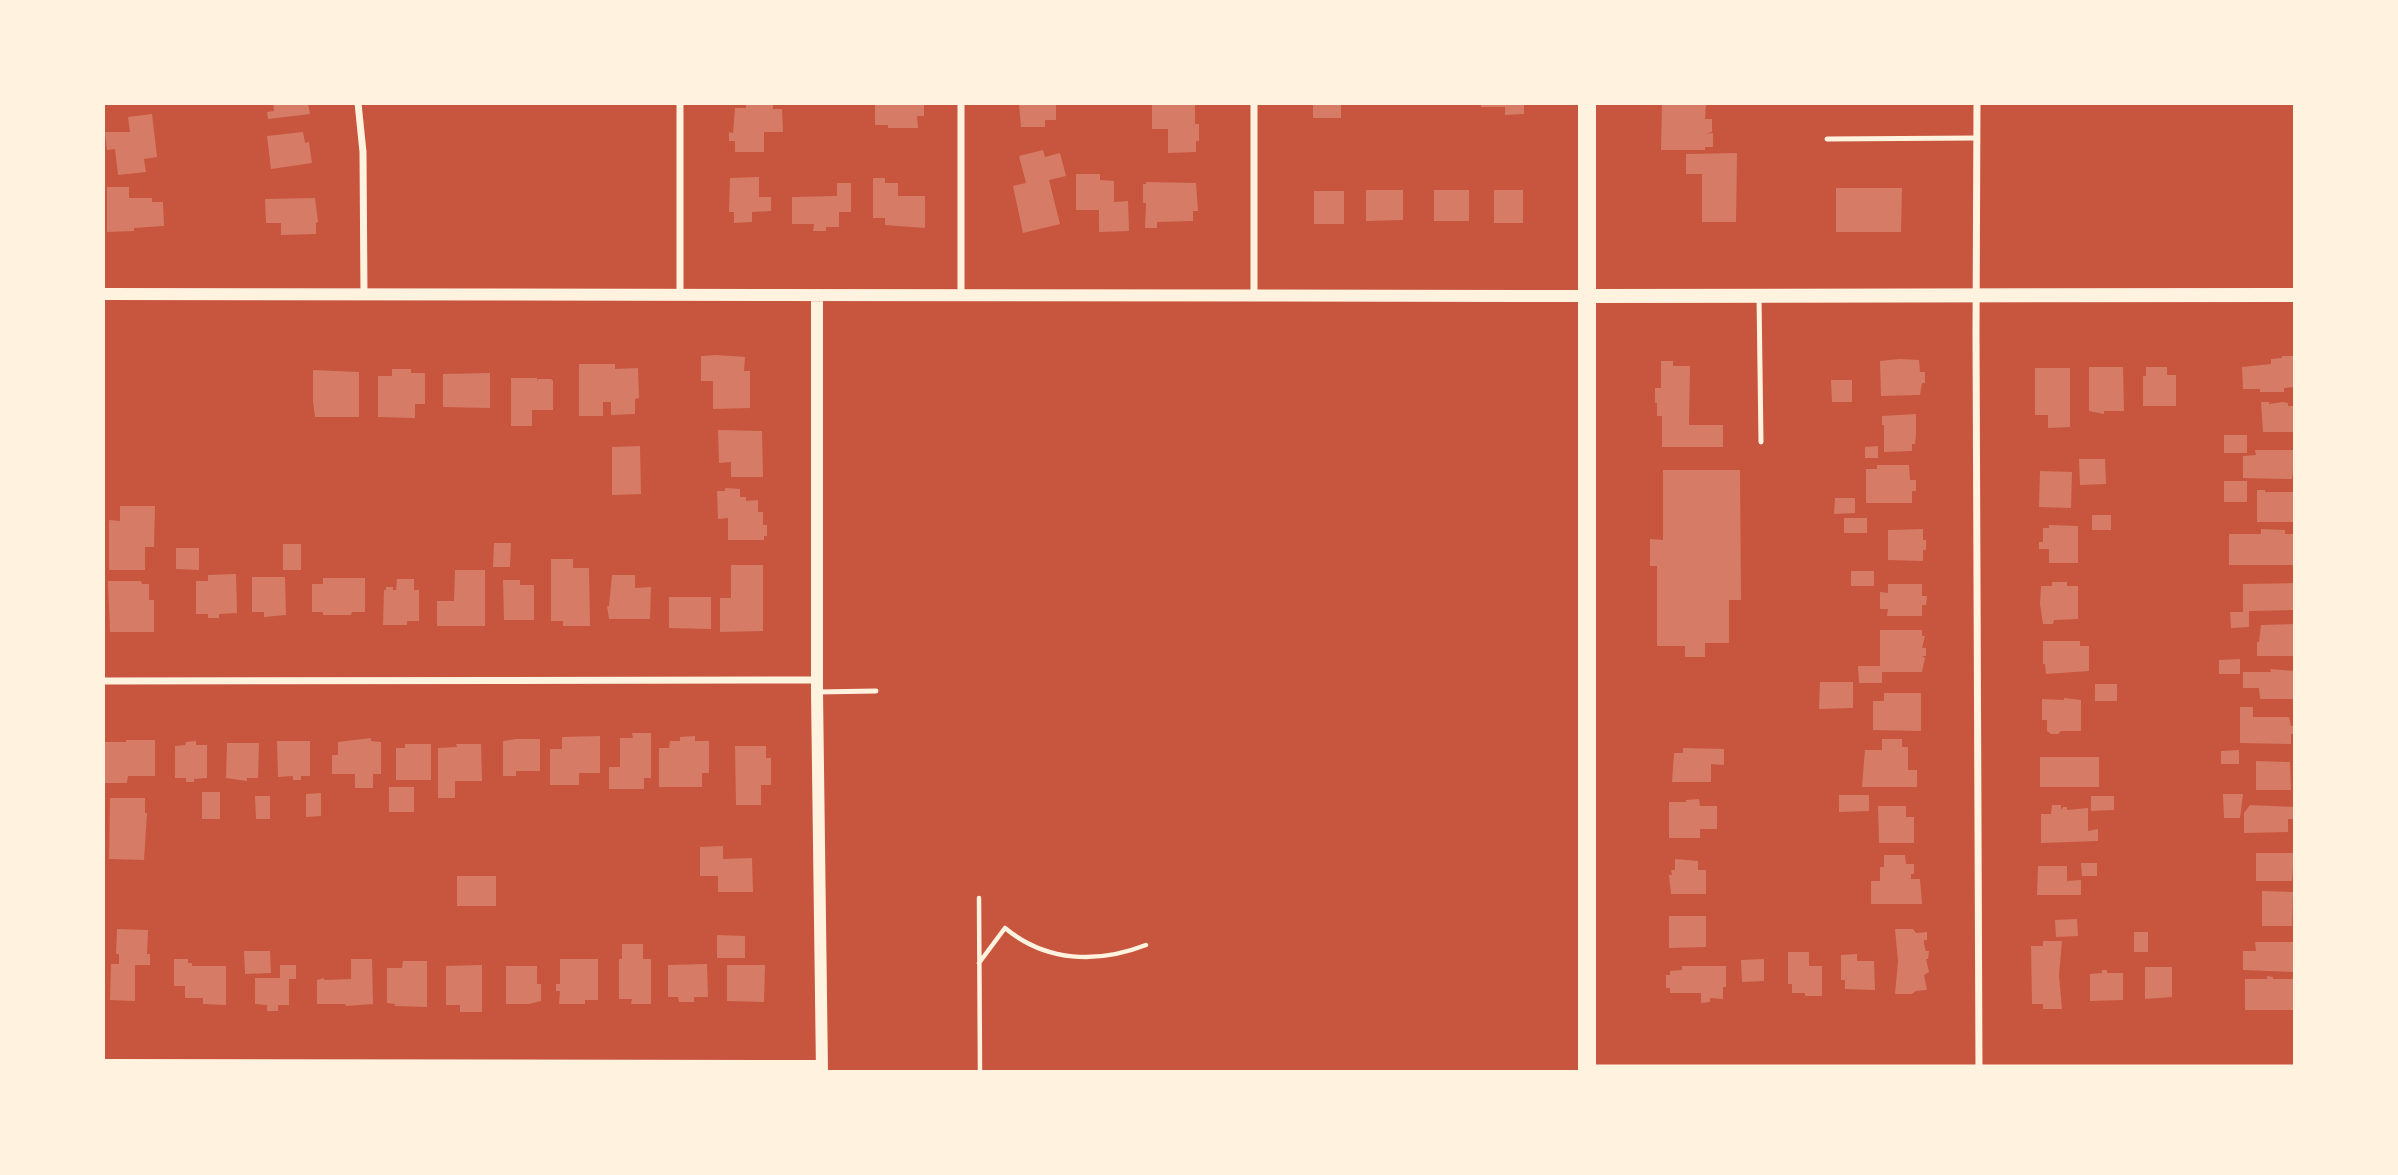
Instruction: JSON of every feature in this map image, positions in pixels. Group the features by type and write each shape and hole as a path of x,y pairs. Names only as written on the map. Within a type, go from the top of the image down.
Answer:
{"main road":[{"path":"1587,103 1587,1070"},
{"path":"1588,296 2295,295"}],"street":[{"path":"358,103 363,152 364,295"},
{"path":"680,103 680,295"},
{"path":"961,103 961,295"},
{"path":"1254,103 1254,294"},
{"path":"1977,103 1979,1070"},
{"path":"103,294 1588,296"},
{"path":"103,1065 822,1069 817,686 817,295"},
{"path":"103,681 817,686"},
{"path":"1587,1070 2295,1068"}],"lane":[{"path":"1827,139 1977,138"},
{"path":"1759,296 1760,442"},
{"path":"817,686 876,691"}],"path":[{"path":"979,898 980,1072"},
{"path":"979,963 1004,928 1015,937 1044,951 1069,957 1095,958 1146,945"}],"building":[{"path":"273,103 308,103 310,114 268,119 267,112 274,111"},
{"path":"746,103 773,103 773,109 782,109 783,132 764,132 764,152 735,152 735,141 729,141 729,132 733,133 735,108 746,108"},
{"path":"875,103 924,103 924,116 917,116 918,128 875,125"},
{"path":"1019,103 1056,103 1056,120 1045,120 1045,127 1021,127"},
{"path":"1152,103 1195,103 1195,124 1199,124 1196,152 1168,153 1168,129 1152,129"},
{"path":"1313,103 1341,103 1341,118 1313,118"},
{"path":"1481,103 1524,103 1524,114 1505,115 1505,107 1481,107"},
{"path":"1662,103 1706,103 1705,119 1712,119 1712,132 1705,134 1713,133 1713,147 1705,147 1705,150 1661,150"},
{"path":"152,114 157,157 144,159 146,172 118,175 115,149 107,150 105,132 130,132 128,117"},
{"path":"303,132 305,143 309,142 312,163 271,169 267,136"},
{"path":"1043,150 1045,157 1060,153 1066,176 1049,180 1060,224 1023,233 1013,186 1026,183 1019,156"},
{"path":"1737,153 1736,222 1702,222 1702,174 1686,174 1686,154"},
{"path":"1076,174 1100,174 1100,180 1114,181 1114,202 1128,201 1129,231 1099,232 1099,210 1076,210"},
{"path":"759,177 759,197 771,197 771,211 752,212 752,222 734,223 734,212 729,212 730,178"},
{"path":"873,178 885,178 885,183 898,183 898,196 925,196 925,228 885,225 885,218 873,218"},
{"path":"837,183 851,183 851,212 839,212 839,227 813,231 814,224 792,224 792,197 837,196"},
{"path":"1196,183 1198,211 1193,211 1193,221 1157,222 1157,228 1145,228 1146,203 1143,203 1143,184"},
{"path":"107,187 129,187 129,198 152,198 152,202 163,202 164,226 107,232"},
{"path":"1836,188 1902,188 1901,232 1836,232"},
{"path":"1366,190 1403,190 1403,220 1366,221"},
{"path":"1434,190 1469,190 1469,221 1434,221"},
{"path":"1494,190 1523,190 1523,223 1494,223"},
{"path":"1314,191 1344,191 1344,224 1314,224"},
{"path":"315,198 318,222 316,234 281,235 281,223 266,223 265,199"},
{"path":"701,356 745,357 744,371 750,371 750,408 713,409 713,381 701,381"},
{"path":"2295,356 2295,387 2284,388 2284,392 2243,389 2242,367 2271,364 2271,359"},
{"path":"1919,360 1920,372 1925,372 1925,383 1922,383 1920,395 1881,396 1880,361"},
{"path":"1661,361 1673,361 1673,366 1690,366 1689,425 1723,425 1723,447 1662,447 1662,416 1657,416 1655,403 1655,388 1661,388"},
{"path":"579,364 615,364 615,369 638,368 639,398 635,399 635,414 611,415 611,402 603,402 603,416 579,416"},
{"path":"2089,367 2123,367 2124,411 2104,411 2104,414 2089,411"},
{"path":"2146,367 2167,367 2167,375 2176,375 2176,406 2143,406 2143,376 2146,376"},
{"path":"2035,368 2070,368 2070,427 2048,428 2048,415 2035,415"},
{"path":"392,369 411,369 411,373 425,373 425,404 415,404 415,418 378,417 378,376 392,376"},
{"path":"313,370 359,372 359,417 315,417"},
{"path":"490,373 490,408 443,407 443,374"},
{"path":"511,378 537,378 537,381 551,379 553,410 532,410 532,426 511,426"},
{"path":"1831,380 1852,380 1852,402 1832,402"},
{"path":"2261,402 2283,402 2288,403 2288,406 2295,406 2295,432 2263,432"},
{"path":"1916,414 1916,435 1912,451 1884,452 1882,416"},
{"path":"718,430 762,431 763,477 731,477 731,462 719,463"},
{"path":"2224,435 2247,435 2247,453 2224,453"},
{"path":"640,446 641,494 612,495 612,447"},
{"path":"1878,446 1878,458 1865,458 1865,447"},
{"path":"2255,450 2295,450 2292,479 2243,478 2243,456 2256,455"},
{"path":"2079,459 2105,459 2106,484 2080,485"},
{"path":"1877,465 1909,465 1910,480 1916,480 1912,503 1866,503 1866,469 1877,469"},
{"path":"1663,470 1740,470 1741,600 1729,600 1729,643 1705,643 1705,657 1685,657 1685,646 1657,646 1657,566 1650,566 1650,539 1663,540"},
{"path":"2040,471 2072,472 2071,508 2039,507"},
{"path":"2224,481 2247,481 2247,502 2224,502"},
{"path":"725,488 740,489 740,497 746,497 746,501 758,500 758,512 763,512 763,525 767,525 767,536 764,536 764,540 728,540 728,518 718,519 717,491 725,491"},
{"path":"2257,490 2295,492 2295,522 2257,522"},
{"path":"1835,498 1855,498 1855,513 1834,514"},
{"path":"120,506 155,506 154,547 145,547 145,570 109,570 109,520 120,521"},
{"path":"2092,515 2111,515 2111,530 2092,530"},
{"path":"1844,518 1867,518 1867,533 1844,533"},
{"path":"2049,525 2078,526 2078,563 2049,563 2049,549 2039,549 2039,542 2043,542 2043,528 2049,528"},
{"path":"1923,529 1926,550 1923,550 1923,561 1888,560 1888,530"},
{"path":"2261,529 2285,530 2285,534 2295,534 2295,565 2229,565 2229,534 2261,534"},
{"path":"494,543 511,543 510,567 493,567"},
{"path":"283,544 301,544 301,570 283,570"},
{"path":"176,548 199,548 199,570 176,569"},
{"path":"551,559 573,559 573,568 589,568 590,626 563,626 563,621 551,621"},
{"path":"731,565 763,565 763,631 720,632 720,598 731,598"},
{"path":"455,570 485,570 485,626 437,626 437,601 454,601"},
{"path":"1851,571 1874,571 1874,586 1851,586"},
{"path":"236,574 237,613 219,614 219,618 196,614 196,581 208,581 208,575"},
{"path":"612,575 635,575 635,588 651,587 650,619 609,619 607,606"},
{"path":"252,577 285,577 286,615 264,617 264,612 252,612"},
{"path":"323,578 365,578 365,612 323,615 323,612 312,612 312,584 323,584"},
{"path":"397,579 414,579 414,590 419,590 419,621 407,621 407,625 383,625 384,590 386,587 393,587 393,590 396,590"},
{"path":"503,580 520,580 520,585 534,585 534,620 504,620"},
{"path":"108,581 141,581 142,584 149,584 149,600 154,600 154,632 110,632"},
{"path":"2052,582 2067,582 2067,586 2078,586 2078,619 2054,620 2053,624 2043,624 2041,586 2052,586"},
{"path":"2295,583 2295,610 2249,611 2249,627 2231,628 2230,612 2243,612 2243,584"},
{"path":"1888,584 1922,584 1922,596 1927,596 1926,605 1922,605 1922,616 1887,616 1888,609 1880,609 1880,592 1888,593"},
{"path":"669,597 711,597 711,629 669,628"},
{"path":"2295,624 2295,656 2257,656 2261,625"},
{"path":"1880,630 1922,630 1922,636 1925,636 1922,648 1926,648 1926,656 1922,656 1925,658 1922,672 1882,672 1882,683 1859,683 1858,666 1880,666"},
{"path":"2043,641 2080,641 2080,646 2089,646 2089,671 2046,674"},
{"path":"2240,659 2240,674 2219,674 2219,660"},
{"path":"2270,669 2294,671 2293,699 2260,699 2259,688 2243,688 2243,672 2271,672"},
{"path":"1820,682 1853,682 1853,708 1819,709"},
{"path":"2095,684 2117,684 2117,701 2095,701"},
{"path":"1884,693 1921,693 1921,731 1873,730 1873,701 1884,701"},
{"path":"2042,699 2081,700 2081,731 2051,734 2047,731 2047,720 2042,720"},
{"path":"2240,707 2253,707 2253,717 2289,717 2291,726 2294,726 2291,744 2240,743"},
{"path":"632,733 651,733 651,778 644,778 644,789 609,789 609,767 620,767 620,738 633,738"},
{"path":"600,736 600,773 579,773 579,785 550,785 550,749 562,749 562,737"},
{"path":"695,736 695,741 709,741 709,773 702,773 702,787 659,787 659,748 669,748 670,741 680,741 680,737"},
{"path":"371,738 371,741 381,742 381,774 373,774 373,788 355,788 355,774 332,774 332,755 338,755 338,742"},
{"path":"540,739 540,771 516,771 516,776 503,776 503,741"},
{"path":"1882,739 1902,739 1902,747 1908,747 1908,770 1917,770 1917,787 1862,787 1865,750 1882,750"},
{"path":"155,740 155,776 128,776 127,783 103,783 103,742"},
{"path":"196,741 196,745 207,745 207,778 186,782 186,778 175,778 175,746"},
{"path":"277,741 310,741 310,776 301,776 301,780 293,780 293,776 278,777"},
{"path":"227,743 259,743 258,778 247,778 247,781 226,778"},
{"path":"405,744 431,744 431,780 396,780 396,748 405,748"},
{"path":"456,744 481,744 482,781 455,781 455,798 438,798 438,748 457,747"},
{"path":"735,746 766,746 766,758 771,758 771,785 761,785 761,805 736,805"},
{"path":"1683,748 1724,749 1724,765 1711,764 1711,782 1672,782 1674,753 1683,753"},
{"path":"2239,750 2239,764 2221,764 2221,751"},
{"path":"2040,757 2099,757 2099,787 2040,787"},
{"path":"2256,761 2290,762 2291,790 2256,790"},
{"path":"389,787 414,787 414,812 389,812"},
{"path":"202,792 220,792 220,819 202,819"},
{"path":"321,793 321,816 306,817 306,794"},
{"path":"2223,794 2243,794 2240,818 2224,818"},
{"path":"1839,795 1869,795 1869,811 1839,812"},
{"path":"255,796 270,796 270,819 256,819"},
{"path":"2091,796 2114,796 2114,810 2091,811"},
{"path":"110,798 145,798 147,813 144,860 109,859"},
{"path":"1699,799 1700,806 1717,806 1717,829 1700,829 1700,838 1669,838 1669,802"},
{"path":"2052,805 2061,805 2061,810 2063,807 2067,807 2067,810 2088,808 2088,831 2098,829 2098,841 2041,843 2041,814 2051,814"},
{"path":"2250,805 2295,807 2295,819 2288,819 2288,832 2244,833 2244,813"},
{"path":"1878,806 1906,806 1906,817 1914,817 1914,843 1879,843"},
{"path":"723,846 723,859 752,858 753,892 718,892 718,876 700,876 700,847"},
{"path":"2256,853 2294,853 2292,881 2256,881"},
{"path":"1884,855 1905,855 1906,864 1914,864 1911,879 1920,879 1922,904 1871,904 1871,881 1880,881 1880,867 1884,867"},
{"path":"1675,859 1698,861 1698,870 1706,870 1706,894 1671,894 1669,875 1672,875 1671,870 1675,870"},
{"path":"2081,863 2097,863 2097,876 2082,876"},
{"path":"2038,866 2067,866 2067,881 2081,880 2081,895 2037,895"},
{"path":"457,876 496,876 496,906 457,906"},
{"path":"2262,891 2293,892 2292,926 2262,926"},
{"path":"1669,916 1706,916 1706,947 1669,948"},
{"path":"2077,919 2078,936 2056,937 2055,920"},
{"path":"117,929 148,930 147,954 150,954 150,965 135,965 135,1001 110,1000 111,964 119,964 119,954 116,954"},
{"path":"1895,929 1927,932 1924,944 1926,951 1929,951 1926,959 1929,972 1924,975 1927,990 1912,994 1895,994 1898,961"},
{"path":"2134,932 2148,932 2148,952 2134,952"},
{"path":"717,935 745,936 745,958 717,958"},
{"path":"2043,941 2062,941 2059,975 2062,1009 2043,1009 2043,1004 2032,1004 2031,946 2043,946"},
{"path":"2255,942 2295,942 2294,972 2243,970 2243,951 2256,951"},
{"path":"622,944 643,944 643,959 651,959 651,1004 631,1004 632,999 619,999 619,959 622,959"},
{"path":"244,951 270,951 271,973 245,974"},
{"path":"1788,952 1809,952 1809,966 1822,966 1822,996 1792,993 1792,984 1788,984"},
{"path":"1857,954 1857,961 1874,961 1875,990 1845,989 1845,980 1841,980 1841,955"},
{"path":"174,959 188,959 192,966 226,966 226,1005 203,1004 203,998 185,998 185,986 174,986"},
{"path":"351,959 372,959 373,1004 317,1004 317,980 351,979"},
{"path":"560,959 598,959 598,1000 585,1000 585,1004 559,1004 560,991 556,991 556,984 560,984"},
{"path":"1764,959 1764,981 1742,982 1741,960"},
{"path":"403,961 427,961 427,1007 395,1006 387,1003 387,968 402,968"},
{"path":"707,964 708,997 694,997 694,1002 679,1002 678,997 668,997 668,965"},
{"path":"280,965 296,965 296,979 289,979 289,1005 278,1005 278,1011 267,1011 267,1005 255,1004 255,978 280,978"},
{"path":"482,965 482,1012 460,1012 460,1005 446,1005 446,966"},
{"path":"727,965 765,965 764,1002 727,1001"},
{"path":"506,966 537,966 541,1001 506,1004"},
{"path":"1682,966 1726,966 1723,999 1710,998 1710,1002 1701,1003 1701,993 1670,993 1670,988 1666,988 1666,975 1670,975 1670,971 1682,970"},
{"path":"2145,967 2172,967 2172,997 2145,999"},
{"path":"2102,970 2107,970 2107,973 2123,973 2123,1000 2090,1001 2090,974 2102,973"},
{"path":"2267,976 2273,979 2295,979 2295,1010 2245,1010 2245,979 2267,979"}]}
